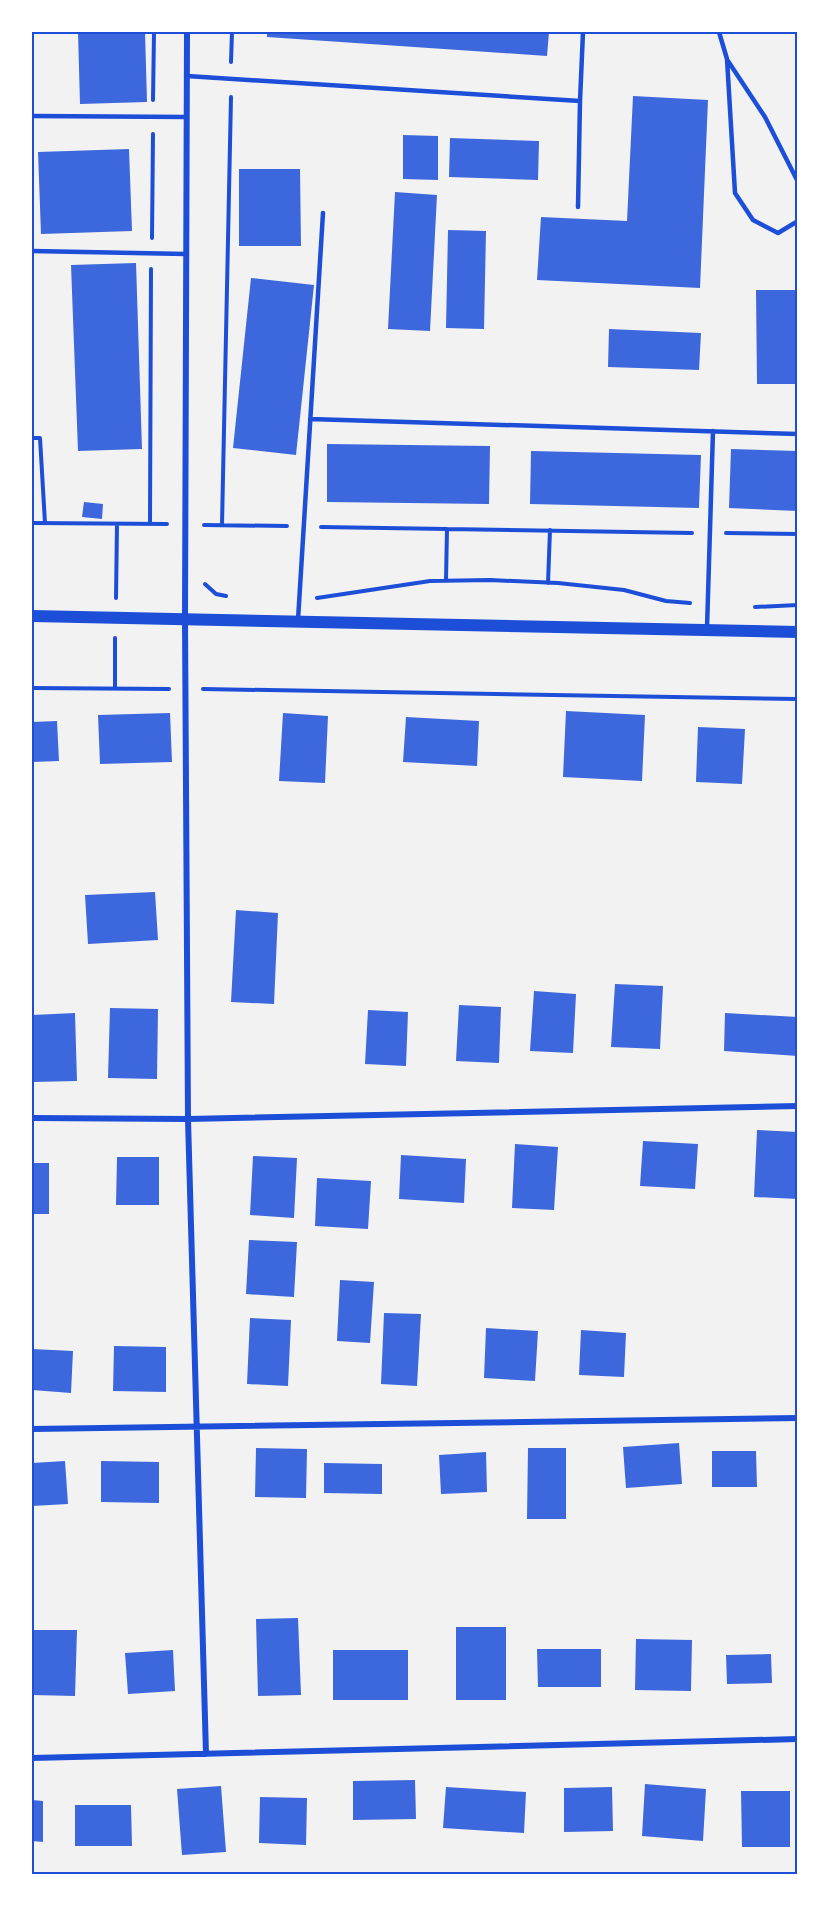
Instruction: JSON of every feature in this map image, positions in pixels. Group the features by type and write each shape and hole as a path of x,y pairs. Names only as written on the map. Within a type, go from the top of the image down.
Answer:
{"main road":[{"path":"32,616 798,632"}],"street":[{"path":"186,32 185,689 188,1119 206,1754"},
{"path":"32,1118 188,1119 798,1106"},
{"path":"32,1430 197,1425 798,1418"},
{"path":"32,1758 798,1738"}],"lane":[{"path":"578,207 583,32"},
{"path":"719,32 727,59 735,194 753,220 777,233 798,221"},
{"path":"727,59 765,117 798,182"},
{"path":"186,76 580,101"},
{"path":"32,116 187,117"},
{"path":"298,623 323,213"},
{"path":"32,251 186,254"},
{"path":"310,419 798,434"},
{"path":"707,630 713,431"}],"path":[{"path":"150,524 154,32"},
{"path":"222,525 232,32"},
{"path":"32,438 40,438 45,523"},
{"path":"32,523 798,534"},
{"path":"446,580 447,529"},
{"path":"548,583 550,530"},
{"path":"203,576 206,587 216,594 232,598"},
{"path":"299,598 356,593 446,580 548,583 624,590 666,601 708,605"},
{"path":"752,607 798,604"},
{"path":"32,688 798,699"}],"building":[{"path":"78,32 145,32 147,102 80,104"},
{"path":"267,32 549,32 547,56 267,37"},
{"path":"633,96 708,100 700,288 537,280 541,217 627,221"},
{"path":"403,135 438,136 438,180 403,179"},
{"path":"450,138 539,141 538,180 449,177"},
{"path":"129,149 132,231 41,234 38,152"},
{"path":"239,169 300,169 301,246 239,246"},
{"path":"395,192 437,195 430,331 388,329"},
{"path":"448,230 486,231 484,329 446,328"},
{"path":"136,263 142,449 78,451 71,265"},
{"path":"251,278 314,285 296,455 233,448"},
{"path":"756,290 798,290 798,384 757,384"},
{"path":"609,329 701,333 699,370 608,367"},
{"path":"327,444 490,446 489,504 327,502"},
{"path":"731,449 798,451 798,511 729,508"},
{"path":"531,451 701,455 699,508 530,504"},
{"path":"84,502 103,504 102,519 82,517"},
{"path":"566,711 645,715 642,781 563,777"},
{"path":"170,713 172,762 100,764 98,715"},
{"path":"283,713 328,716 325,783 279,781"},
{"path":"406,717 479,721 477,766 403,762"},
{"path":"57,721 59,761 32,762 32,722"},
{"path":"698,727 745,729 742,784 696,782"},
{"path":"155,892 158,940 88,944 85,895"},
{"path":"236,910 278,913 274,1004 231,1002"},
{"path":"615,984 663,986 660,1049 611,1047"},
{"path":"534,991 576,994 573,1053 530,1051"},
{"path":"459,1005 501,1007 499,1063 456,1061"},
{"path":"110,1008 158,1009 157,1079 108,1078"},
{"path":"368,1010 408,1012 406,1066 365,1064"},
{"path":"75,1013 77,1081 33,1082 32,1015"},
{"path":"725,1013 798,1017 798,1056 724,1051"},
{"path":"757,1130 798,1132 798,1199 754,1197"},
{"path":"643,1141 698,1144 695,1189 640,1186"},
{"path":"515,1144 558,1147 554,1210 512,1208"},
{"path":"401,1155 466,1159 464,1203 399,1199"},
{"path":"253,1156 297,1158 294,1218 250,1215"},
{"path":"117,1157 159,1157 159,1205 116,1205"},
{"path":"32,1163 49,1163 49,1214 32,1214"},
{"path":"317,1178 371,1181 368,1229 315,1226"},
{"path":"249,1240 297,1242 294,1297 246,1294"},
{"path":"340,1280 374,1282 370,1343 337,1341"},
{"path":"384,1313 421,1314 417,1386 381,1384"},
{"path":"250,1318 291,1320 288,1386 247,1384"},
{"path":"486,1328 538,1331 535,1381 484,1378"},
{"path":"581,1330 626,1333 624,1377 579,1375"},
{"path":"114,1346 166,1347 166,1392 113,1391"},
{"path":"32,1349 73,1351 71,1393 32,1390"},
{"path":"679,1443 682,1484 626,1488 623,1447"},
{"path":"256,1448 307,1449 306,1498 255,1497"},
{"path":"528,1448 566,1448 566,1519 527,1519"},
{"path":"712,1451 756,1451 757,1487 712,1487"},
{"path":"486,1452 487,1492 441,1494 439,1455"},
{"path":"65,1461 68,1504 32,1506 32,1463"},
{"path":"101,1461 159,1462 159,1503 101,1502"},
{"path":"324,1463 382,1464 382,1494 324,1493"},
{"path":"298,1618 301,1695 258,1696 256,1619"},
{"path":"456,1627 506,1627 506,1700 456,1700"},
{"path":"34,1630 77,1630 75,1696 33,1695"},
{"path":"636,1639 692,1640 691,1691 635,1690"},
{"path":"537,1649 601,1649 601,1687 538,1687"},
{"path":"173,1650 175,1691 128,1694 125,1653"},
{"path":"333,1650 408,1650 408,1700 333,1700"},
{"path":"771,1654 772,1683 727,1684 726,1655"},
{"path":"415,1780 416,1819 353,1820 353,1781"},
{"path":"645,1784 706,1789 703,1841 642,1836"},
{"path":"221,1786 226,1852 182,1855 177,1789"},
{"path":"446,1787 526,1792 524,1833 443,1828"},
{"path":"612,1787 613,1831 564,1832 564,1788"},
{"path":"741,1791 790,1791 790,1847 742,1847"},
{"path":"260,1797 307,1798 306,1845 259,1843"},
{"path":"32,1800 43,1801 43,1842 32,1841"},
{"path":"75,1805 131,1805 132,1846 75,1846"}]}
